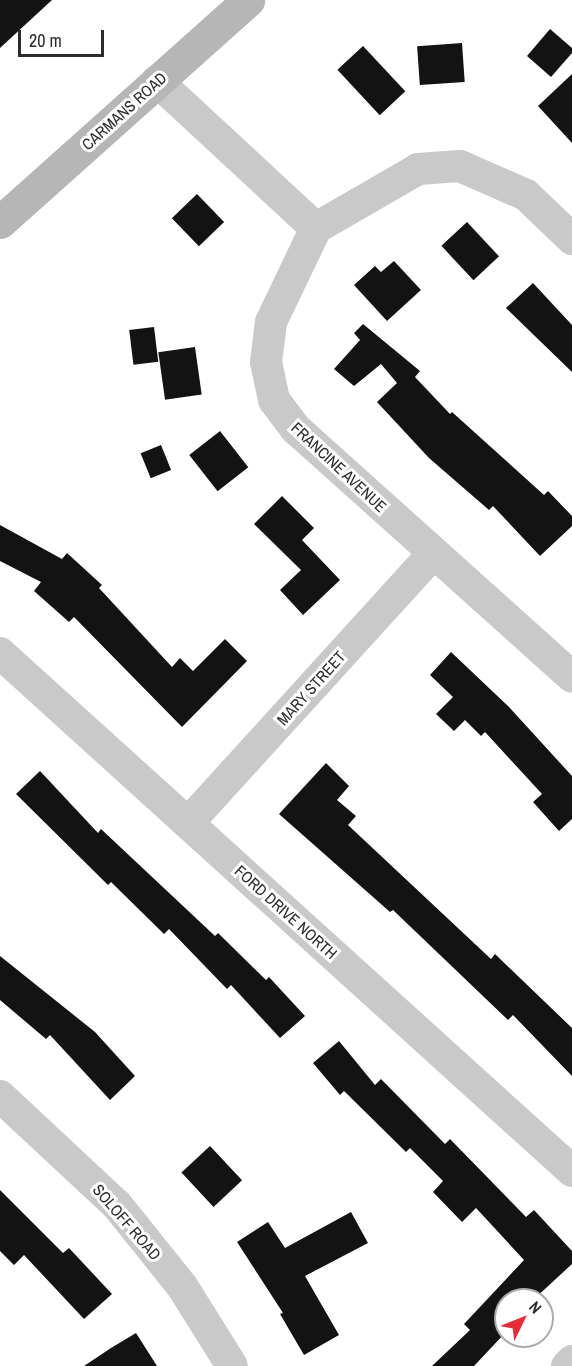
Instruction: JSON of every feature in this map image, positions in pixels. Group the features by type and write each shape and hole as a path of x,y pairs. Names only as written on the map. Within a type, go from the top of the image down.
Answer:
{"street":[{"name":"CARMANS ROAD","path":"0,222 248,0"},
{"path":"157,81 316,228 418,169 460,166 526,195 572,239"},
{"name":"FRANCINE AVENUE","path":"316,228 271,321 266,362 274,399 296,429 572,677"},
{"name":"MARY STREET","path":"188,823 434,553"},
{"name":"FORD DRIVE NORTH","path":"0,653 572,1171"},
{"name":"SOLOFF ROAD","path":"0,1096 117,1205 182,1286 232,1366"},
{"path":"567,1366 572,1361"}],"building":[{"path":"0,0 52,0 0,48"},
{"path":"550,29 572,48 572,53 551,77 527,56"},
{"path":"462,43 465,82 420,85 417,46"},
{"path":"363,46 405,91 380,115 337,70"},
{"path":"572,74 572,143 538,106"},
{"path":"197,194 224,222 199,246 172,218"},
{"path":"467,222 499,256 473,280 441,246"},
{"path":"394,261 421,290 387,321 354,285 375,266 381,272"},
{"path":"533,283 572,325 572,372 506,308"},
{"path":"363,324 420,371 415,377 450,414 452,412 544,495 548,491 572,516 572,526 540,556 493,506 489,510 429,458 377,402 397,383 381,364 354,386 334,369 360,340 354,333"},
{"path":"154,327 158,362 133,365 129,330"},
{"path":"195,347 202,395 165,400 158,352"},
{"path":"220,431 248,467 218,491 189,455"},
{"path":"161,445 171,470 151,478 141,453"},
{"path":"282,496 314,528 302,540 340,580 303,615 280,590 301,570 254,524"},
{"path":"0,525 62,559 67,553 102,585 99,588 172,667 180,658 193,671 225,639 247,661 182,727 74,617 69,622 34,591 41,582 0,561"},
{"path":"451,652 509,707 572,776 572,819 559,831 533,802 542,794 485,732 481,736 465,720 454,731 436,714 453,697 430,675"},
{"path":"326,763 349,786 337,800 356,816 348,825 491,959 495,954 572,1028 572,1076 513,1015 508,1020 393,910 390,912 279,814"},
{"path":"40,771 98,833 101,829 215,936 218,933 266,980 269,977 305,1016 280,1038 231,985 227,989 169,929 164,934 111,882 108,885 16,794"},
{"path":"0,956 95,1032 135,1076 110,1100 50,1035 46,1039 0,1000"},
{"path":"339,1041 375,1085 381,1079 445,1144 450,1139 526,1217 534,1210 572,1251 572,1264 546,1288 498,1288 524,1260 476,1208 462,1222 433,1192 443,1181 410,1148 406,1152 344,1091 340,1095 313,1063"},
{"path":"210,1146 242,1180 214,1207 181,1173"},
{"path":"0,1190 63,1253 69,1248 112,1294 84,1319 24,1255 14,1265 0,1251"},
{"path":"351,1212 368,1243 305,1276 339,1335 304,1355 280,1314 283,1313 237,1242 268,1222 285,1248"},
{"path":"494,1292 494,1345 474,1366 432,1366 470,1330 464,1324"},
{"path":"136,1333 157,1366 84,1366 111,1348"}]}
